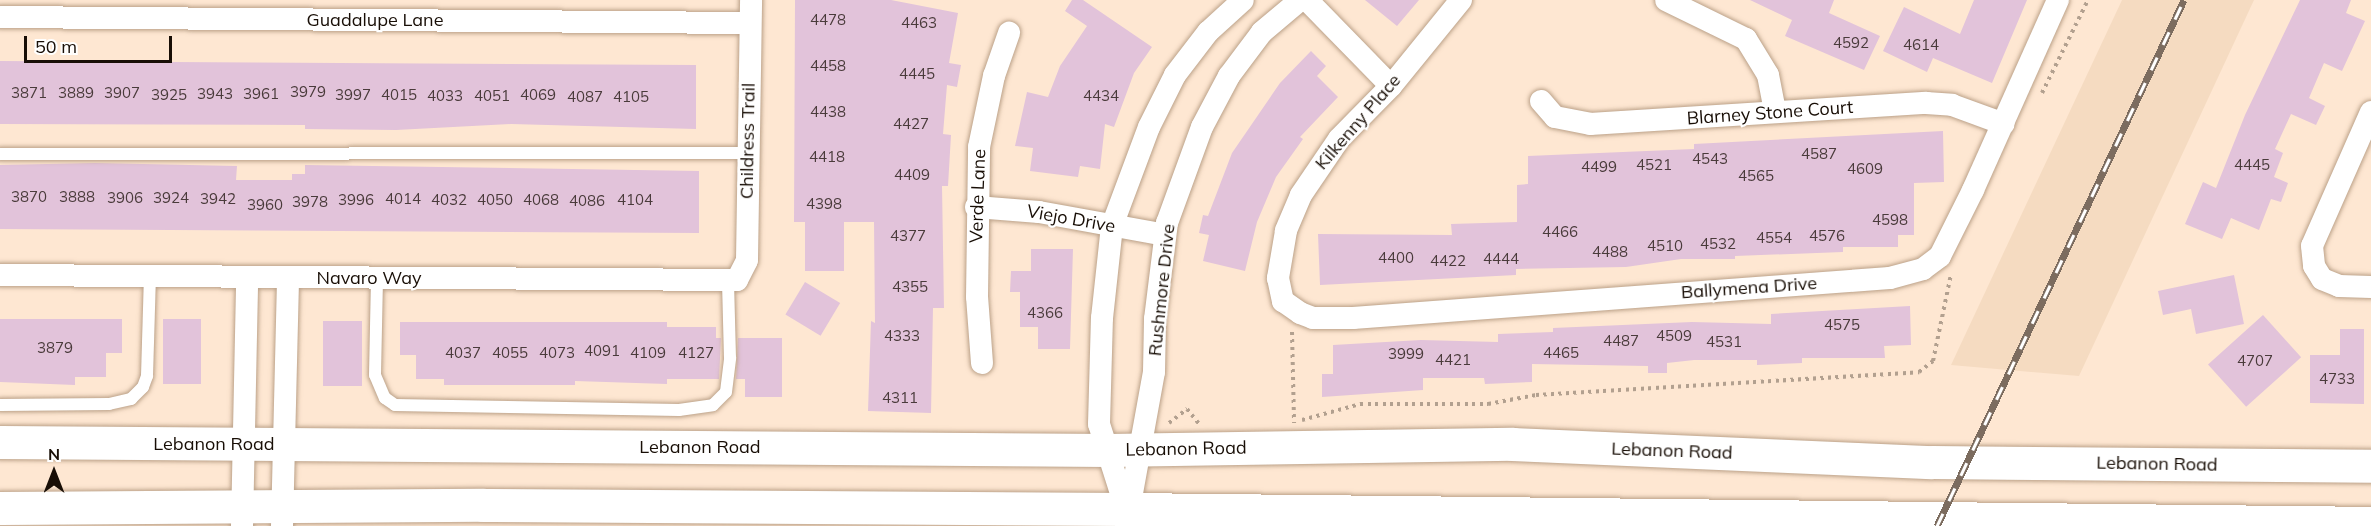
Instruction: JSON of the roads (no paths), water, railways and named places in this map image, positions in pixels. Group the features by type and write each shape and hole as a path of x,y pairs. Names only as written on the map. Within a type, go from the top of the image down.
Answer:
{"main road":[{"name":"Lebanon Road","path":"0,442 1124,450 1512,444 1932,462 2371,466"},
{"path":"0,508 242,518 282,516 2371,523"}],"street":[{"name":"Childress Trail","path":"733,280 747,260 751,0"},
{"name":"Rushmore Drive","path":"1124,450 1099,424 1102,318 1112,226 1149,127 1175,75 1209,32 1243,0"},
{"name":"Rushmore Drive","path":"1126,518 1124,450 1154,372 1165,235 1202,127 1229,76 1262,32 1300,0"},
{"path":"1307,0 1391,86"},
{"name":"Kilkenny Place","path":"1285,300 1283,244 1301,195 1339,139 1391,86 1461,0"},
{"path":"1666,0 1746,39 1768,75 1775,111"},
{"name":"Ballymena Drive","path":"1285,300 1313,318 1353,318 1908,274 1933,264 1940,256 2004,124 2058,0"},
{"name":"Guadalupe Lane","path":"0,17 750,23"},
{"name":"Verde Lane","path":"982,363 977,324 976,207 983,121 1010,33"},
{"name":"Blarney Stone Court","path":"1541,101 1555,117 1590,124 1775,111 1938,103 1968,110 2004,124"},
{"path":"2370,116 2319,225 2312,246 2314,266 2322,279 2339,286 2371,287"},
{"name":"Viejo Drive","path":"976,207 1039,212 1165,235"},
{"name":"Navaro Way","path":"0,275 733,280"},
{"path":"242,518 246,444 247,278"},
{"path":"282,516 288,278"}],"lane":[{"path":"0,154 748,153"},
{"path":"0,405 109,404 131,399 147,376 150,277"},
{"path":"376,279 375,375 385,398 395,405 679,410 713,405 726,392 730,358 733,280"}],"railway":[{"path":"1937,526 2184,0"}]}
